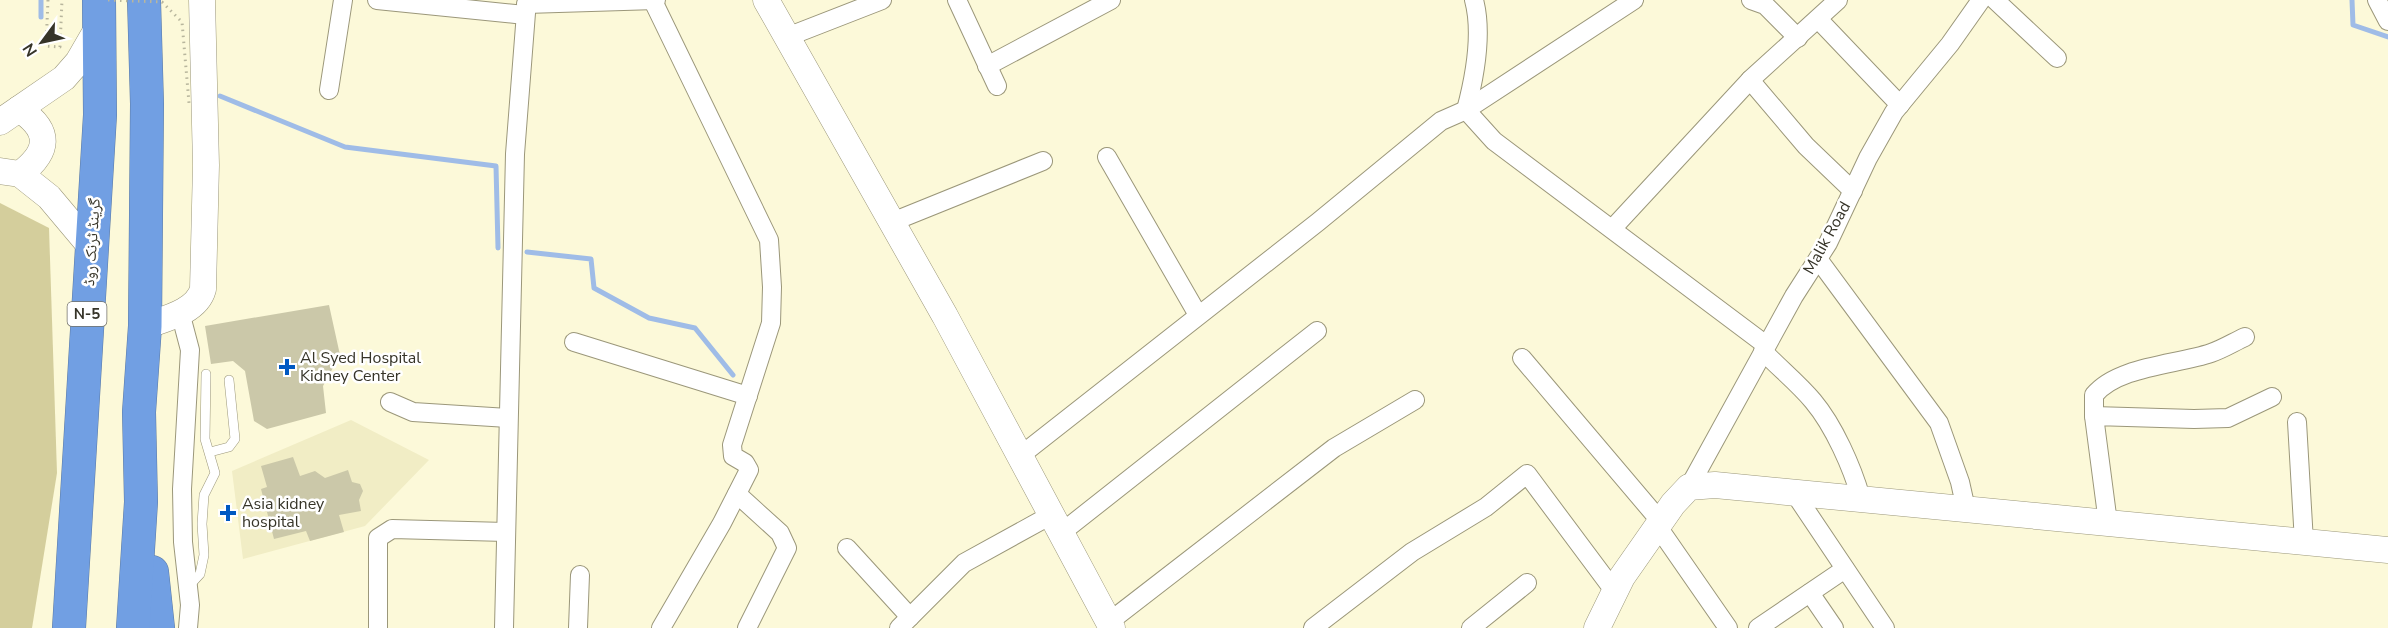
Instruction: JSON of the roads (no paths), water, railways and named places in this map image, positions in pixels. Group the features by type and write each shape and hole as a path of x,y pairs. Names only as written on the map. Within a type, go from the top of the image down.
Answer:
{"highway":[{"path":"133,628 141,502 140,412 145,326 147,104 144,0"},
{"name":"گرینڈ ٹرنک روڈ","path":"69,628 100,115 102,8"},
{"path":"141,502 157,600 158,628"}],"street":[{"path":"145,326 180,312 197,302 203,289 206,165 202,0"},
{"path":"329,90 343,0"},
{"path":"377,0 526,6 655,1 769,240 772,288 771,323 732,446 733,456 745,463 749,470 661,628"},
{"path":"766,0 892,222 1110,625 1334,448 1415,400"},
{"path":"787,37 882,0"},
{"path":"957,0 997,86"},
{"path":"987,66 1111,0"},
{"path":"1466,110 1472,89 1478,17 1474,0"},
{"path":"1020,456 1318,222 1441,121 1466,110 1634,0"},
{"path":"1752,0 1765,5 1798,38"},
{"path":"1612,229 1750,80 1838,0"},
{"name":"Malik Road","path":"1689,487 1764,348 1828,243 1868,158 1900,105 1950,44 1981,0"},
{"path":"1995,0 2057,58"},
{"path":"2377,0 2388,21"},
{"path":"504,628 515,154 526,6"},
{"path":"10,116 64,78 78,62 102,8"},
{"path":"1818,19 1900,105"},
{"path":"1750,80 1806,146 1853,191"},
{"path":"1466,110 1494,141 1612,229 1764,348 1813,401 1846,459 1862,498"},
{"path":"10,116 29,115 37,126 43,142 38,159 10,173"},
{"path":"1107,157 1198,315"},
{"path":"892,222 1043,161"},
{"path":"10,173 49,197 91,247"},
{"path":"1818,259 1939,423 1960,482 1966,508"},
{"path":"180,312 190,350 182,489 183,542 190,605 188,628"},
{"path":"847,548 905,622 964,563 1056,524 1317,331"},
{"path":"2108,523 2094,416 2094,395 2098,389 2119,378 2212,353 2245,337"},
{"path":"574,342 748,396"},
{"path":"1522,358 1659,524 1728,628"},
{"path":"2094,416 2228,418 2272,397"},
{"path":"390,402 413,412 508,418"},
{"path":"2297,422 2304,542"},
{"path":"1313,628 1412,552 1486,507 1527,474 1615,592"},
{"path":"1597,628 1622,577 1673,504 1689,487 1715,485 1792,491 2388,550"},
{"path":"1792,491 1885,628"},
{"path":"737,494 780,533 787,548 747,628"},
{"path":"378,628 378,538 385,532 392,529 506,532"},
{"path":"1758,628 1845,569"},
{"path":"578,628 580,575"},
{"path":"1471,628 1527,583"},
{"path":"1810,593 1834,628"}],"lane":[{"path":"188,587 200,574 204,555 202,524 204,495 215,473 205,439 206,374"},
{"path":"210,452 229,447 235,438 229,380"}],"waterway":[{"path":"41,0 41,17"},
{"path":"2352,0 2353,25 2388,37"},
{"path":"220,96 345,147 496,166 498,248"},
{"path":"527,252 591,259 594,288 649,318 695,328 733,375"}],"place":[{"name":"Al Syed Hospital Kidney Center","path":"287,367"},
{"name":"Asia kidney hospital","path":"228,513"}]}
